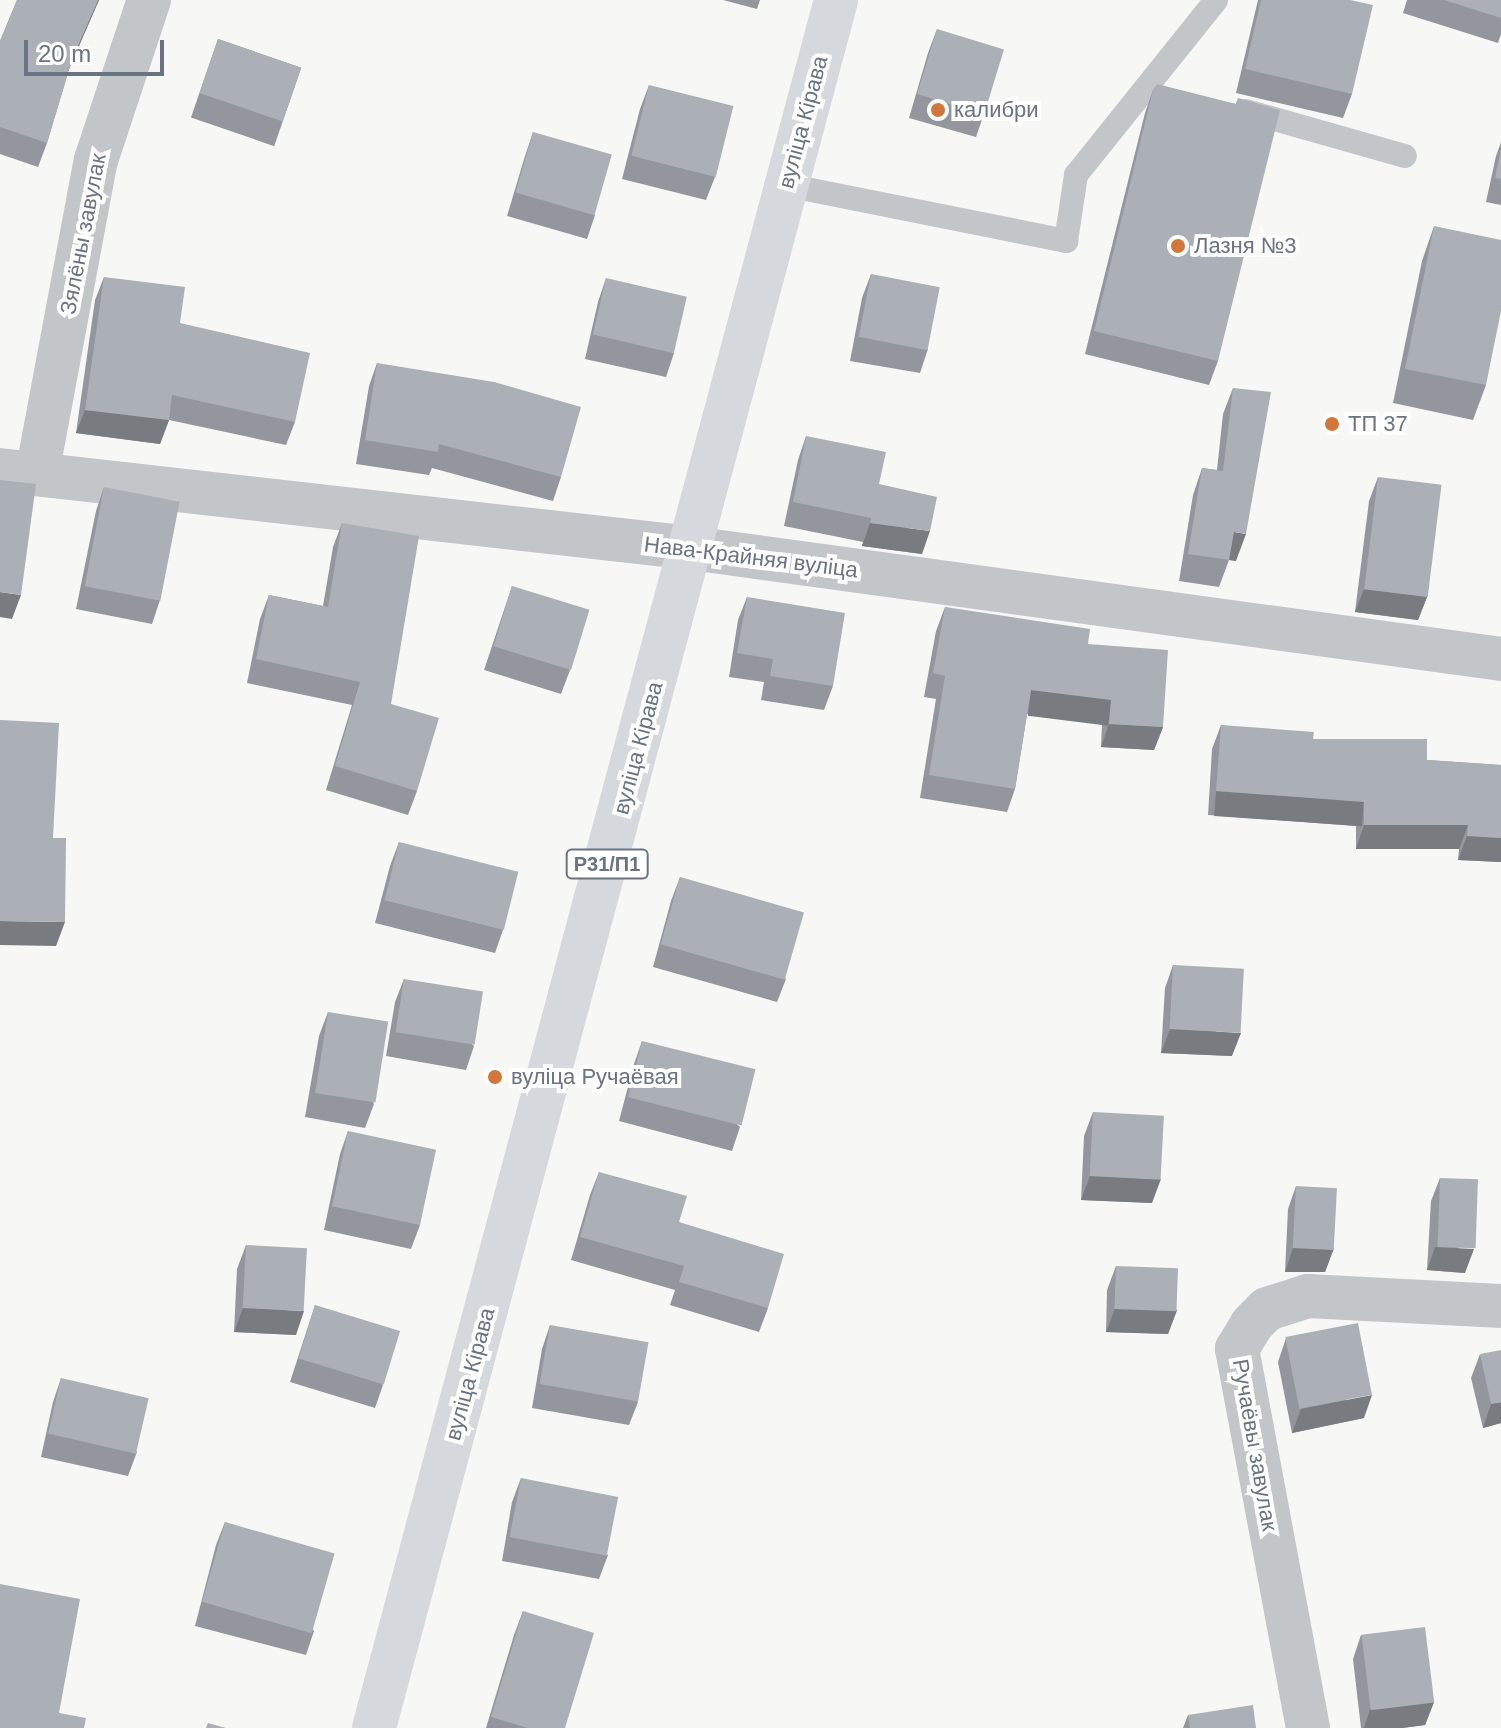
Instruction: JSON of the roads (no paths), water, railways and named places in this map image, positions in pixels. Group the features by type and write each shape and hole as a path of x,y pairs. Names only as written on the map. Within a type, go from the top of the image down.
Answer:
{"main road":[{"name":"вуліца Кірава","path":"374,1728 836,0"}],"street":[{"name":"Зялёны завулак","path":"19,472 96,160 149,0"},
{"name":"Нава-Крайняя вуліца","path":"19,472 691,548 1501,659"},
{"name":"Ручаёвы завулак","path":"1308,1728 1237,1349 1252,1324 1267,1309 1308,1296 1501,1306"}],"lane":[{"path":"786,185 1066,241 1076,175 1216,0"},
{"path":"1146,88 1178,92"},
{"path":"1224,105 1405,156"}],"place":[{"name":"калибри","path":"938,110"},
{"name":"Лазня №3","path":"1178,246"},
{"name":"ТП 37","path":"1332,424"},
{"name":"вуліца Ручаёвая","path":"495,1077"}]}
